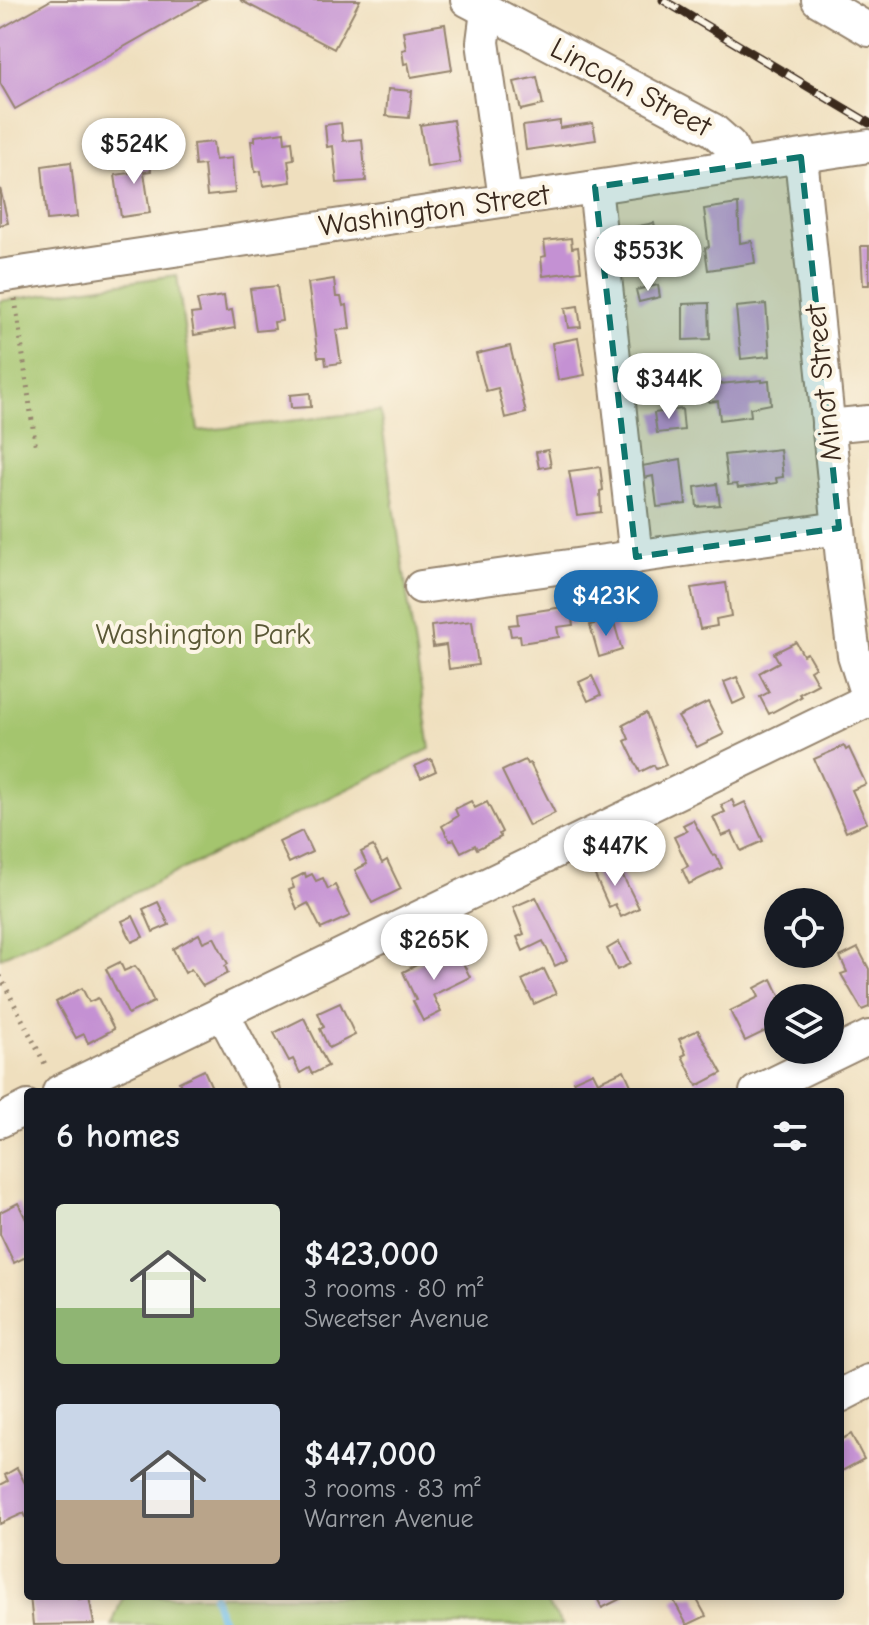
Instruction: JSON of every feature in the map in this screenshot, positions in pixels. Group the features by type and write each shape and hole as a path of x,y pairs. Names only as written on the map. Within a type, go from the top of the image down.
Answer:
{"street":[{"path":"824,2 868,27"},
{"path":"477,5 505,199"},
{"name":"Lincoln Street","path":"477,5 717,133 730,145 739,165"},
{"name":"Washington Street","path":"6,275 869,146"},
{"name":"Minot Street","path":"801,157 854,655 869,701"},
{"path":"595,187 636,557"},
{"path":"828,426 869,422"},
{"path":"421,587 839,528"},
{"path":"56,1085 222,1012 869,701"},
{"path":"222,1012 262,1088"},
{"path":"764,1088 869,1037"},
{"path":"0,1121 24,1109"},
{"path":"844,1394 869,1381"}],"path":[{"path":"6,275 36,449"},
{"path":"0,976 56,1085"}],"highlighted area":[{"path":"801,157 839,528 636,557 595,187"}],"green space":[{"name":"Washington Park","path":"177,275 198,431 380,411 430,749 0,958 0,301"},
{"path":"121,1600 544,1600 563,1625 112,1625"}],"building":[{"path":"51,0 206,0 15,109 0,83 0,29"},
{"path":"240,0 360,0 334,49"},
{"path":"445,24 452,70 411,77 408,63 404,64 402,50 406,49 403,31"},
{"path":"537,77 543,105 521,110 514,82"},
{"path":"388,89 412,91 409,118 386,116"},
{"path":"453,120 460,162 427,167 420,125"},
{"path":"560,121 560,128 593,123 596,140 526,150 523,126"},
{"path":"341,123 343,141 362,139 366,181 337,183 333,146 327,147 325,125"},
{"path":"284,132 285,142 292,141 294,159 288,160 291,182 263,186 261,171 255,172 251,141 255,141 255,136"},
{"path":"213,142 215,160 232,158 235,193 207,196 204,165 195,166 193,144"},
{"path":"148,151 151,171 144,172 150,213 121,217 115,175 130,173 128,154"},
{"path":"71,162 77,217 47,220 42,166"},
{"path":"0,188 8,223 0,225"},
{"path":"738,204 740,243 752,241 755,263 708,270 705,248 709,247 704,209"},
{"path":"654,223 660,253 638,256 640,263 625,266 619,230"},
{"path":"571,238 572,248 578,247 581,271 543,276 541,257 546,256 544,241"},
{"path":"861,246 869,246 869,285 863,285"},
{"path":"334,279 336,297 341,297 343,306 347,305 350,329 336,330 341,363 326,365 325,357 318,357 308,283"},
{"path":"658,285 660,297 639,302 636,290"},
{"path":"277,286 282,321 274,322 275,329 256,331 250,289"},
{"path":"224,296 226,311 232,310 235,328 194,335 191,314 200,313 197,300"},
{"path":"709,303 710,339 683,340 683,304"},
{"path":"766,304 770,356 741,359 736,307"},
{"path":"578,306 581,327 568,328 565,308"},
{"path":"578,338 585,375 558,380 552,343"},
{"path":"510,346 526,413 505,418 498,388 486,391 476,354"},
{"path":"769,381 771,404 750,408 751,416 720,420 718,401 709,402 708,385"},
{"path":"310,393 311,407 291,408 290,395"},
{"path":"682,409 684,430 657,433 654,413"},
{"path":"780,449 783,477 776,478 777,483 738,488 737,484 728,485 724,455"},
{"path":"548,450 551,466 539,468 536,452"},
{"path":"681,459 686,504 657,507 653,476 644,478 642,466"},
{"path":"600,467 603,490 600,491 601,512 577,515 569,471"},
{"path":"717,484 720,505 697,507 695,487"},
{"path":"726,583 731,616 716,619 717,626 700,629 691,588"},
{"path":"570,606 573,625 557,627 559,637 521,643 520,635 511,636 509,625 518,624 517,614"},
{"path":"613,619 622,650 599,657 590,625"},
{"path":"472,621 478,665 449,669 446,645 433,647 431,626"},
{"path":"796,642 815,667 810,670 818,684 769,714 760,697 769,692 759,673 779,662 774,653"},
{"path":"592,676 601,695 588,701 579,682"},
{"path":"737,677 746,698 733,704 724,682"},
{"path":"708,702 724,734 697,747 678,717"},
{"path":"646,713 666,765 656,769 654,765 640,772 625,741 629,739 623,725"},
{"path":"844,746 846,750 849,748 866,784 852,790 867,823 846,832 814,759"},
{"path":"431,759 436,771 421,778 415,766"},
{"path":"525,760 527,764 530,763 555,813 529,826 502,771"},
{"path":"732,800 735,807 745,802 763,841 741,851 732,832 722,836 713,817 725,812 721,805"},
{"path":"471,801 475,808 487,802 502,832 499,834 501,837 477,849 475,845 461,852 442,826 458,816 455,809"},
{"path":"693,820 722,868 689,884 682,869 688,866 674,837 687,831 683,825"},
{"path":"302,831 312,852 289,863 279,842"},
{"path":"373,846 382,863 387,860 401,889 372,903 355,870 367,864 361,852"},
{"path":"614,858 639,908 621,917 615,904 609,907 592,869"},
{"path":"305,873 306,877 312,874 316,881 323,878 328,889 335,885 350,916 321,929 308,903 297,909 289,890 294,888 291,880"},
{"path":"536,897 567,960 555,966 543,941 523,951 517,937 524,934 513,907"},
{"path":"158,902 169,925 153,932 143,909"},
{"path":"133,916 143,937 132,942 122,921"},
{"path":"199,934 203,942 214,937 228,964 225,966 228,973 203,986 191,969 185,973 173,949"},
{"path":"619,942 630,964 617,970 607,949"},
{"path":"858,948 869,969 869,1007 862,1010 841,974 847,972 844,955"},
{"path":"457,951 470,977 433,995 441,1012 423,1021 403,972 428,959 430,964"},
{"path":"120,962 124,971 135,966 154,1002 128,1014 106,969"},
{"path":"544,969 556,994 534,1004 522,980"},
{"path":"772,979 774,984 764,984 764,1032 745,1041 730,1011 759,997 755,988"},
{"path":"82,988 89,1002 98,998 114,1029 88,1043 84,1034 76,1038 56,1002"},
{"path":"340,1003 355,1035 329,1048 320,1029 324,1027 318,1013"},
{"path":"304,1018 328,1066 312,1074 309,1068 300,1073 293,1059 289,1061 274,1033"},
{"path":"698,1030 722,1073 697,1086 682,1056 686,1054 679,1039"},
{"path":"204,1070 212,1088 182,1088 179,1082"},
{"path":"624,1070 632,1088 576,1088 573,1081 593,1072 598,1082"},
{"path":"18,1203 24,1215 24,1258 14,1263 0,1234 0,1212"},
{"path":"851,1434 864,1459 844,1470 844,1438"},
{"path":"17,1468 24,1481 24,1513 0,1524 0,1485 8,1481 5,1475"},
{"path":"30,1600 90,1600 94,1624 33,1625"},
{"path":"598,1600 618,1600 602,1608"},
{"path":"674,1600 697,1600 706,1616 687,1625"}],"waterway":[{"path":"215,1600 223,1625"}],"railway":[{"path":"663,0 869,123"}]}
